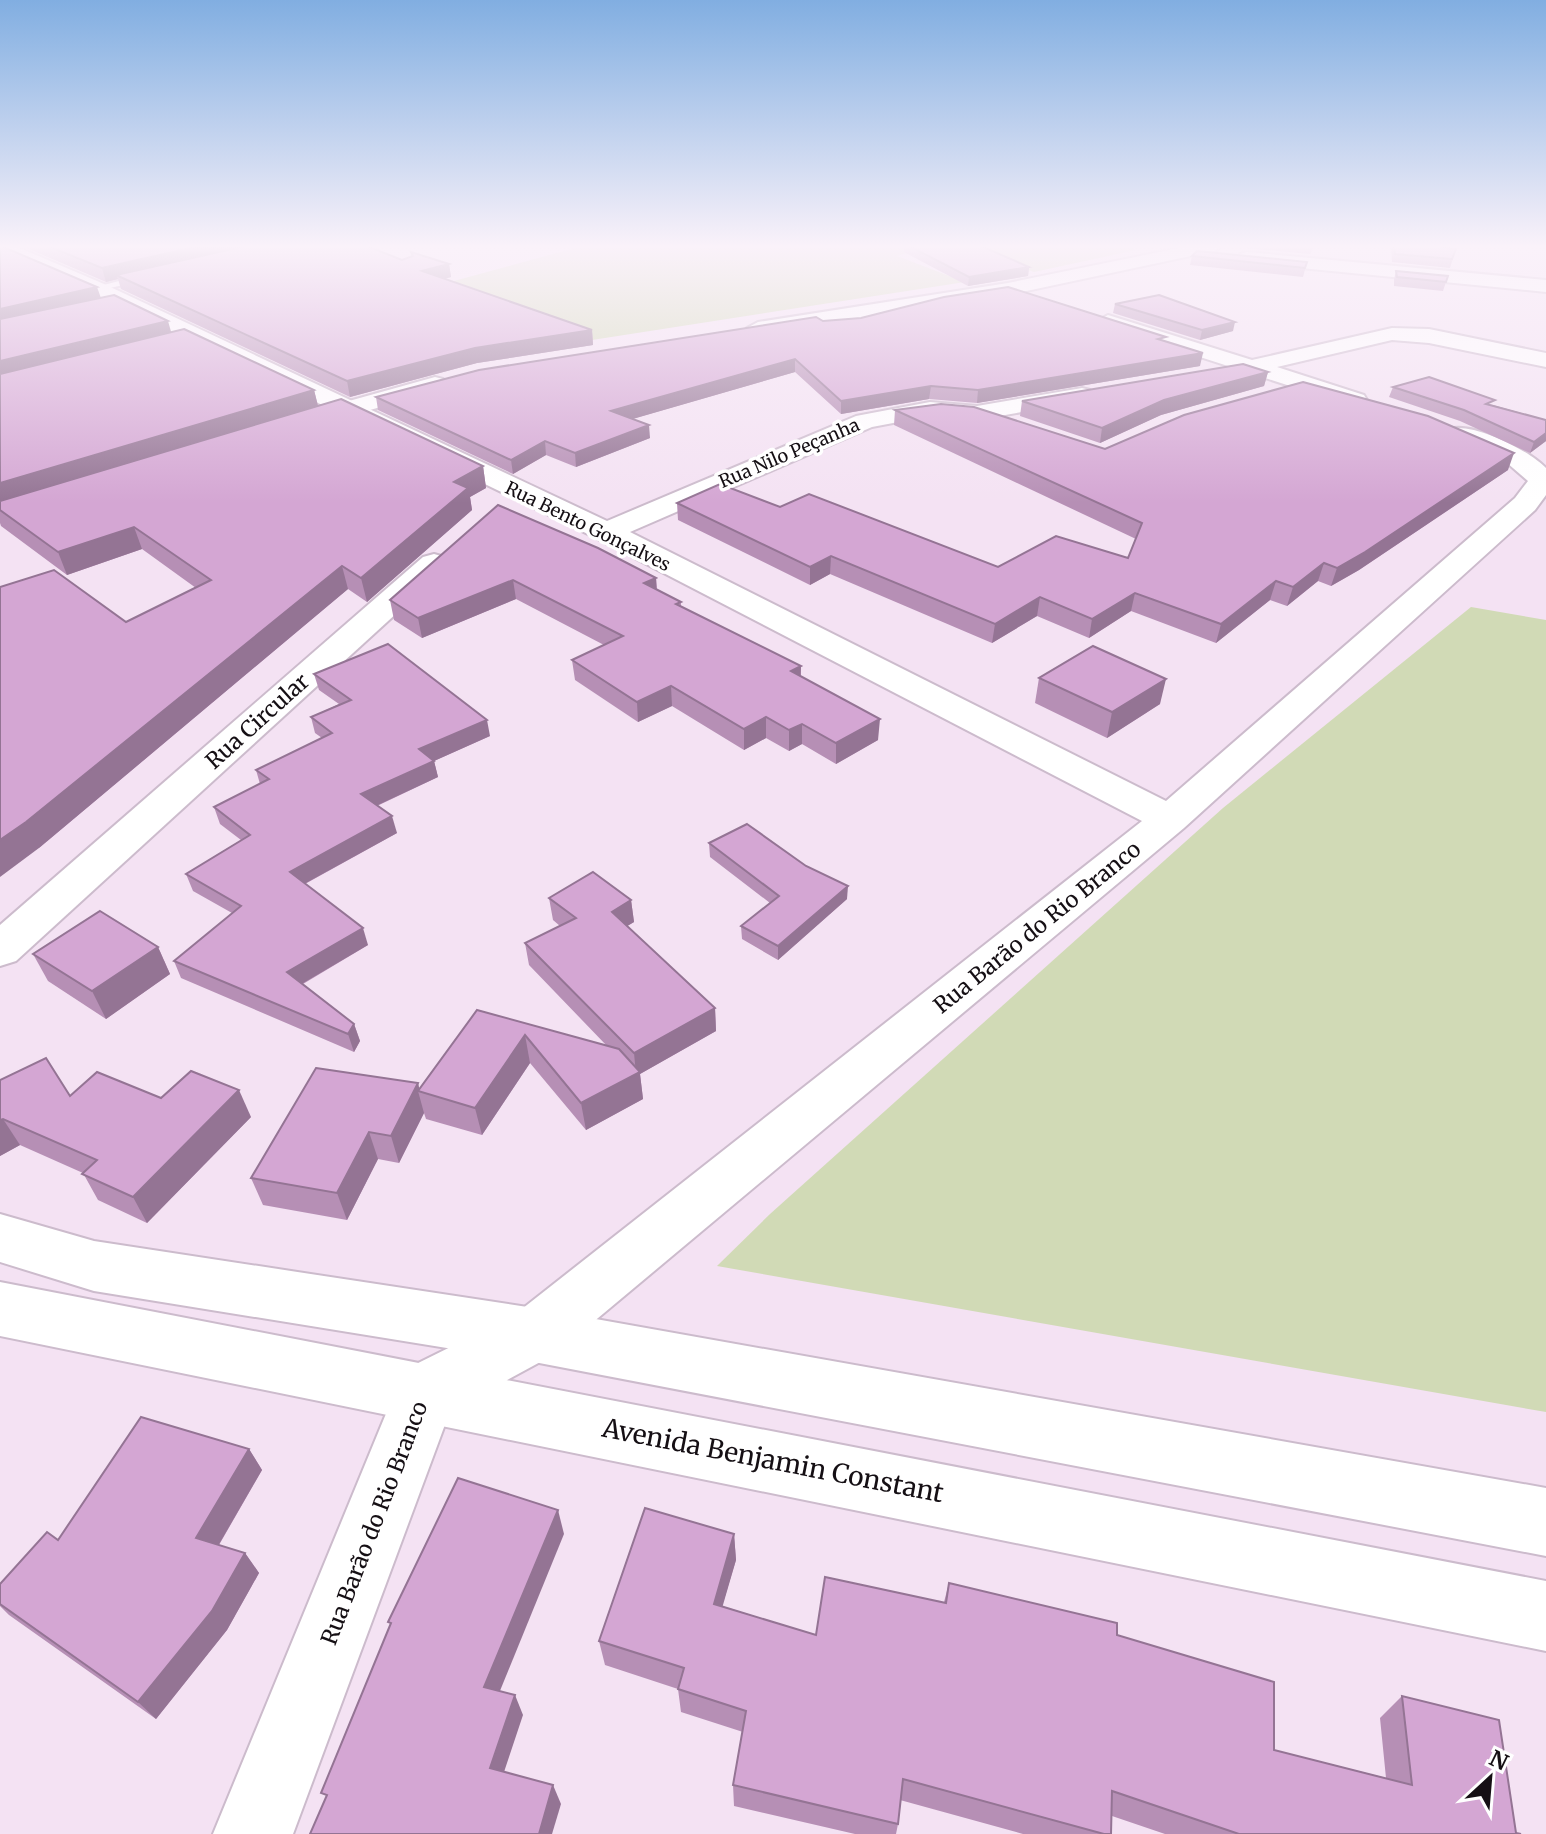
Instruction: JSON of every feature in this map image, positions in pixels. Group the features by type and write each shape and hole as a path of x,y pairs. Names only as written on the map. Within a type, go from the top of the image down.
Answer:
{"street":[{"name":"Rua Bento Gonçalves","path":"173,332 344,409 503,501 606,532 1170,819"},
{"name":"Rua Barão do Rio Branco","path":"253,1834 426,1391 534,1335 1170,819 1525,504 1542,481 1522,460 1409,418 1274,382 1130,332"},
{"path":"1203,375 1274,382 1392,334 1429,336 1546,360"},
{"path":"269,432 463,377"},
{"name":"Rua Nilo Peçanha","path":"606,532 865,421 930,409 977,413 1097,392"},
{"path":"977,413 1032,431"},
{"name":"Rua Circular","path":"0,950 456,543"},
{"path":"0,1238 94,1266 534,1335 1546,1522"},
{"name":"Avenida Benjamin Constant","path":"0,1309 426,1391 1546,1616"}],"green space":[{"path":"562,332 646,332 592,340"},
{"path":"1471,607 1546,620 1546,1412 717,1266 770,1214 1223,808"}],"building":[{"path":"0,332 124,332 0,361"},
{"path":"173,332 190,332 314,390 0,483 0,374"},
{"path":"239,332 582,332 475,348 347,381"},
{"path":"723,332 1149,332 1166,337 1158,339 1203,353 978,390 931,386 841,401 795,359 611,411 649,425 575,453 545,441 511,460 376,397 479,370"},
{"path":"1243,364 1268,372 1164,400 1102,428 1022,401"},
{"path":"1429,377 1495,400 1486,404 1546,420 1546,433 1534,442 1464,410 1393,387"},
{"path":"1303,382 1428,416 1514,453 1365,552 1337,568 1324,563 1293,587 1276,581 1221,624 1135,593 1092,619 1040,597 995,624 831,556 810,567 677,503 720,484 780,507 809,494 998,567 1056,536 1128,558 1142,523 895,410 941,404 974,407 1105,449 1184,415"},
{"path":"341,399 483,466 454,482 468,488 361,578 342,566 0,840 0,587 54,570 126,622 211,580 134,527 58,552 0,510 0,501"},
{"path":"498,505 598,548 656,578 644,583 681,602 676,604 801,666 791,671 880,719 836,743 802,724 789,730 766,717 744,729 671,686 637,702 572,660 623,636 513,580 418,618 390,600"},
{"path":"388,644 487,720 419,749 434,761 361,794 392,816 290,872 363,928 287,972 354,1024 348,1034 174,961 241,906 186,874 250,835 214,807 269,779 256,770 332,733 311,717 351,700 314,674"},
{"path":"1093,646 1166,679 1112,712 1039,678"},
{"path":"747,824 806,866 848,886 778,946 741,926 779,896 709,843"},
{"path":"593,872 631,900 612,912 715,1008 634,1053 525,943 576,918 549,898"},
{"path":"100,911 158,947 92,991 33,954"},
{"path":"477,1010 619,1049 640,1072 581,1103 525,1035 475,1108 418,1091"},
{"path":"46,1058 70,1096 97,1072 161,1098 191,1071 239,1090 133,1197 82,1174 97,1160 0,1120 0,1080"},
{"path":"316,1068 418,1083 391,1136 369,1132 337,1193 251,1178"},
{"path":"141,1417 249,1449 196,1538 245,1553 212,1611 138,1702 0,1604 0,1584 47,1532 58,1540"},
{"path":"458,1478 558,1510 484,1687 515,1695 490,1768 553,1785 539,1834 310,1834 327,1795 321,1793 391,1623 388,1622"},
{"path":"645,1508 734,1534 714,1604 816,1635 825,1577 946,1603 949,1583 1117,1623 1117,1635 1274,1682 1274,1750 1412,1785 1402,1696 1499,1720 1516,1833 1521,1834 1239,1834 1112,1791 1111,1834 1104,1834 903,1779 898,1824 733,1785 746,1711 678,1689 684,1668 599,1641"}]}
